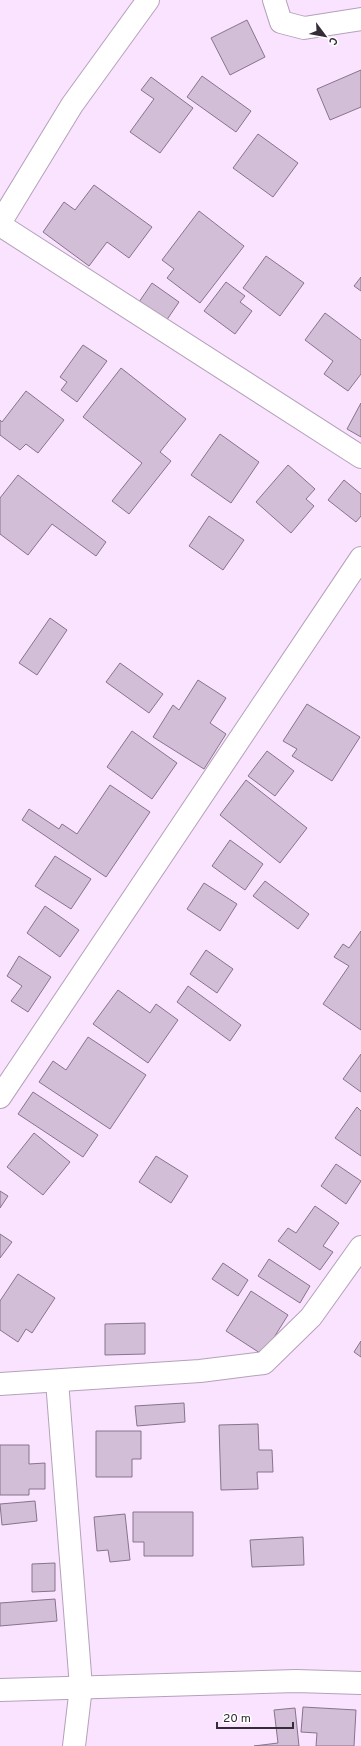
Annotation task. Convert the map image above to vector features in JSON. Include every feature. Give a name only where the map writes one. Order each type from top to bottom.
[{"type":"street","points":[[148,0],[72,105],[0,224],[361,457]]},
{"type":"street","points":[[274,0],[281,22],[304,28],[361,19]]},
{"type":"street","points":[[0,1097],[361,558]]},
{"type":"street","points":[[0,1384],[200,1372],[264,1363],[311,1316],[361,1247]]},
{"type":"street","points":[[57,1381],[80,1687],[74,1746]]},
{"type":"street","points":[[0,1690],[296,1681],[361,1683]]},
{"type":"building","points":[[247,20],[265,57],[230,75],[211,38]]},
{"type":"building","points":[[361,70],[361,107],[330,120],[317,89]]},
{"type":"building","points":[[202,76],[251,111],[236,132],[187,97]]},
{"type":"building","points":[[151,77],[193,108],[160,153],[130,132],[154,99],[141,90]]},
{"type":"building","points":[[258,134],[298,163],[273,197],[233,168]]},
{"type":"building","points":[[94,185],[152,227],[129,258],[107,242],[89,266],[43,232],[64,202],[75,210]]},
{"type":"building","points":[[199,211],[244,246],[200,303],[167,278],[174,269],[162,260]]},
{"type":"building","points":[[266,256],[304,283],[280,316],[243,288]]},
{"type":"building","points":[[361,277],[361,291],[354,286]]},
{"type":"building","points":[[226,282],[245,296],[240,302],[252,311],[235,334],[204,311]]},
{"type":"building","points":[[152,283],[179,302],[166,321],[139,302]]},
{"type":"building","points":[[325,313],[361,340],[361,374],[348,391],[324,374],[333,361],[305,340]]},
{"type":"building","points":[[83,345],[107,361],[77,402],[61,390],[67,382],[60,377]]},
{"type":"building","points":[[121,368],[186,419],[160,452],[171,461],[129,514],[112,501],[142,463],[83,417]]},
{"type":"building","points":[[26,391],[64,420],[38,453],[26,444],[20,450],[0,435],[0,420],[2,422]]},
{"type":"building","points":[[361,403],[361,437],[347,429]]},
{"type":"building","points":[[220,434],[259,462],[231,503],[191,475]]},
{"type":"building","points":[[288,465],[315,489],[306,499],[314,506],[291,533],[256,502]]},
{"type":"building","points":[[18,475],[106,542],[96,556],[52,524],[28,555],[0,534],[0,498]]},
{"type":"building","points":[[344,480],[361,494],[361,516],[356,522],[328,500]]},
{"type":"building","points":[[209,516],[244,540],[223,570],[189,546]]},
{"type":"building","points":[[50,618],[67,630],[37,675],[19,663]]},
{"type":"building","points":[[120,663],[163,694],[149,713],[106,682]]},
{"type":"building","points":[[198,680],[226,698],[210,723],[226,734],[204,769],[153,737],[173,705],[179,710]]},
{"type":"building","points":[[307,704],[360,737],[332,781],[292,756],[297,749],[283,741]]},
{"type":"building","points":[[132,731],[177,763],[152,799],[107,767]]},
{"type":"building","points":[[267,751],[294,771],[275,796],[248,776]]},
{"type":"building","points":[[246,780],[307,828],[280,863],[220,815]]},
{"type":"building","points":[[110,785],[150,812],[106,877],[22,820],[29,809],[59,829],[62,824],[77,834]]},
{"type":"building","points":[[230,840],[263,864],[245,890],[212,866]]},
{"type":"building","points":[[55,856],[91,879],[71,909],[35,886]]},
{"type":"building","points":[[265,881],[309,914],[298,929],[253,896]]},
{"type":"building","points":[[204,883],[237,904],[220,931],[187,909]]},
{"type":"building","points":[[45,906],[79,930],[60,957],[27,933]]},
{"type":"building","points":[[361,931],[361,1030],[323,1004],[349,966],[334,957],[343,944],[349,948]]},
{"type":"building","points":[[206,950],[233,969],[217,993],[190,974]]},
{"type":"building","points":[[19,956],[51,977],[28,1012],[11,1001],[22,986],[7,976]]},
{"type":"building","points":[[188,986],[241,1025],[230,1041],[177,1002]]},
{"type":"building","points":[[118,990],[150,1013],[156,1004],[178,1020],[148,1063],[93,1024]]},
{"type":"building","points":[[88,1037],[146,1075],[110,1129],[39,1082],[53,1061],[66,1070]]},
{"type":"building","points":[[361,1054],[361,1092],[343,1079]]},
{"type":"building","points":[[33,1092],[98,1135],[83,1157],[18,1114]]},
{"type":"building","points":[[357,1107],[361,1111],[361,1156],[335,1138]]},
{"type":"building","points":[[34,1133],[70,1162],[43,1195],[7,1167]]},
{"type":"building","points":[[156,1156],[188,1176],[171,1203],[139,1182]]},
{"type":"building","points":[[336,1164],[361,1181],[346,1204],[321,1186]]},
{"type":"building","points":[[0,1191],[8,1196],[0,1208]]},
{"type":"building","points":[[315,1206],[339,1223],[323,1246],[333,1252],[320,1270],[278,1241],[288,1228],[296,1233]]},
{"type":"building","points":[[0,1234],[12,1242],[0,1258]]},
{"type":"building","points":[[269,1259],[310,1286],[300,1303],[258,1276]]},
{"type":"building","points":[[223,1263],[248,1280],[238,1296],[212,1279]]},
{"type":"building","points":[[18,1274],[55,1298],[32,1333],[26,1329],[18,1342],[0,1330],[0,1301]]},
{"type":"building","points":[[251,1291],[288,1315],[263,1355],[226,1331]]},
{"type":"building","points":[[145,1323],[145,1354],[105,1355],[105,1324]]},
{"type":"building","points":[[361,1341],[361,1357],[354,1352]]},
{"type":"building","points":[[184,1403],[185,1422],[137,1426],[135,1406]]},
{"type":"building","points":[[258,1424],[259,1450],[272,1450],[273,1472],[257,1472],[258,1489],[221,1490],[219,1425]]},
{"type":"building","points":[[96,1431],[141,1431],[141,1459],[132,1459],[132,1477],[96,1477]]},
{"type":"building","points":[[0,1445],[29,1445],[29,1464],[45,1463],[45,1489],[29,1489],[29,1495],[0,1495]]},
{"type":"building","points":[[35,1501],[37,1521],[2,1525],[0,1504]]},
{"type":"building","points":[[133,1512],[193,1512],[193,1556],[144,1556],[144,1542],[133,1542]]},
{"type":"building","points":[[125,1514],[130,1560],[110,1562],[108,1550],[97,1551],[94,1517]]},
{"type":"building","points":[[303,1537],[304,1565],[252,1567],[250,1540]]},
{"type":"building","points":[[55,1563],[55,1591],[32,1592],[32,1564]]},
{"type":"building","points":[[55,1599],[57,1621],[0,1626],[0,1603]]},
{"type":"building","points":[[303,1707],[356,1710],[354,1746],[316,1746],[317,1733],[301,1732]]},
{"type":"building","points":[[295,1708],[299,1746],[254,1746],[278,1743],[274,1710]]}]
